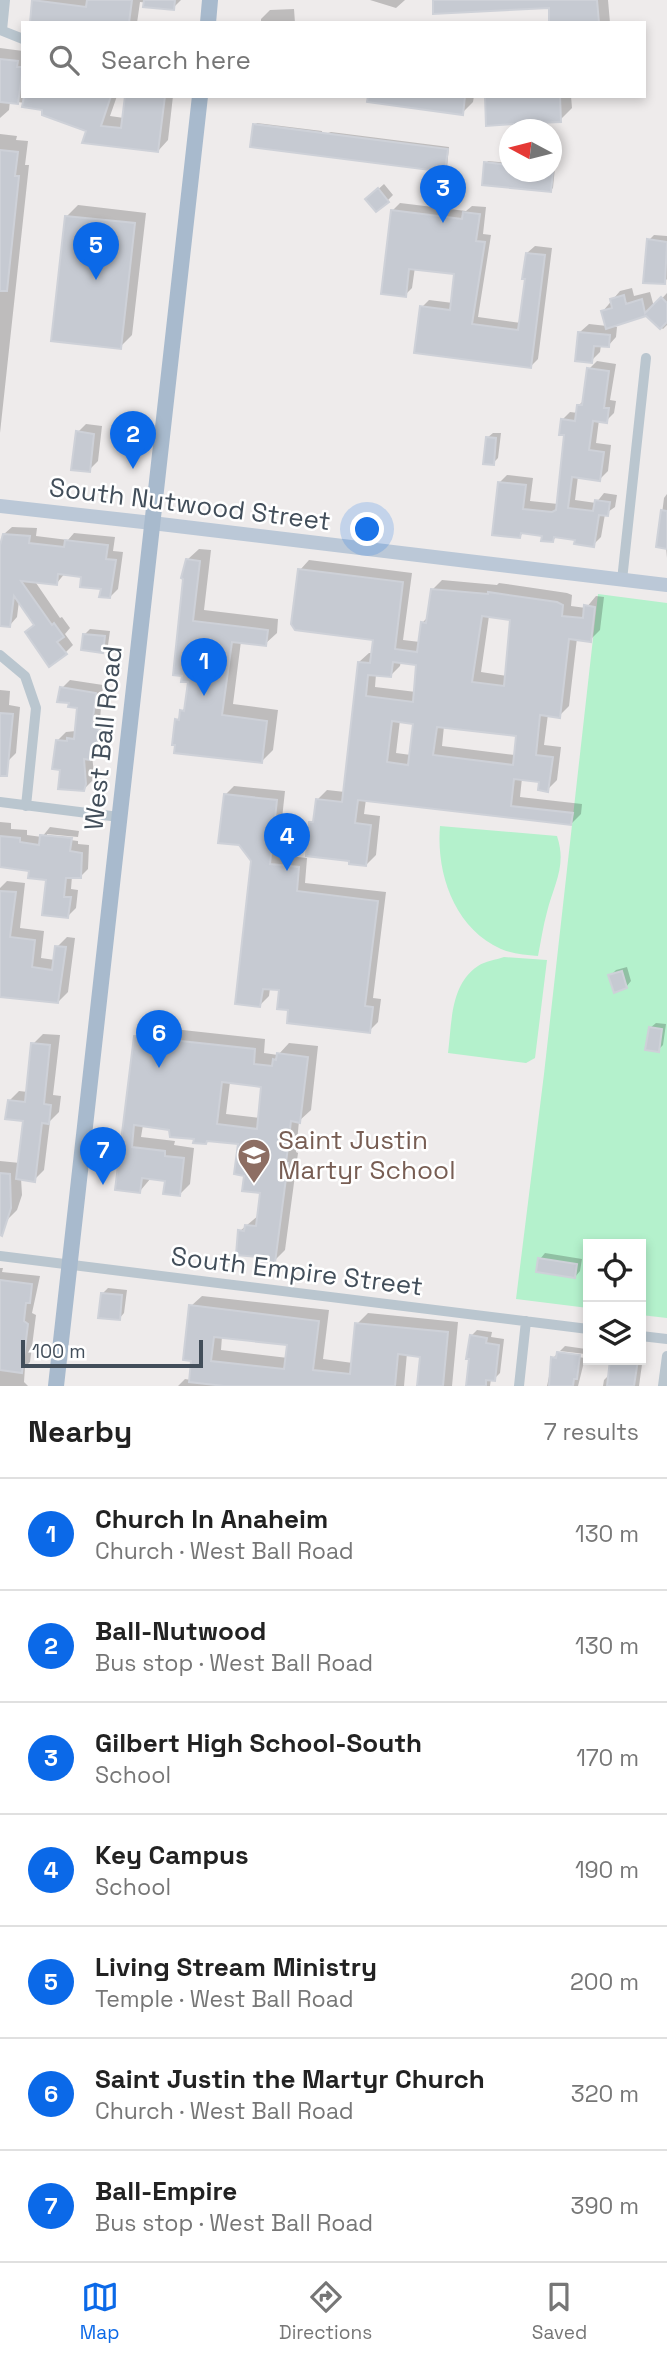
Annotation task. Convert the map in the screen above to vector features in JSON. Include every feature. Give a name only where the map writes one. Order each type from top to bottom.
[{"type":"main road","points":[[208,21],[211,0]]},
{"type":"main road","name":"West Ball Road","points":[[56,1386],[200,98]]},
{"type":"street","points":[[5,0],[1,30],[21,38]]},
{"type":"street","points":[[622,580],[646,358]]},
{"type":"street","name":"South Nutwood Street","points":[[0,506],[667,585]]},
{"type":"street","points":[[0,655],[25,676],[36,708],[26,806]]},
{"type":"street","points":[[0,802],[119,817]]},
{"type":"street","name":"South Empire Street","points":[[0,1256],[583,1328]]},
{"type":"street","points":[[519,1386],[526,1321]]},
{"type":"street","points":[[646,1337],[667,1339]]},
{"type":"street","points":[[663,1386],[667,1356]]},
{"type":"green space","points":[[598,594],[667,603],[667,1318],[646,1316],[646,1239],[583,1239],[583,1307],[516,1299]]},
{"type":"green space","points":[[440,826],[557,836],[560,866],[538,956],[501,949],[471,928],[451,897],[445,880],[441,862]]},
{"type":"green space","points":[[504,957],[547,960],[535,1058],[526,1063],[448,1053],[454,1005],[462,983],[478,966]]},
{"type":"building","points":[[32,0],[86,7],[87,0],[132,0],[129,21],[30,21]]},
{"type":"building","points":[[144,0],[175,0],[174,10],[143,7]]},
{"type":"building","points":[[433,0],[597,0],[599,21],[549,21],[549,8],[433,14]]},
{"type":"building","points":[[0,59],[18,61],[17,67],[21,67],[21,82],[18,104],[0,102]]},
{"type":"building","points":[[24,98],[110,98],[101,126],[121,128],[125,98],[165,98],[158,152],[82,143],[86,131],[42,115],[42,110],[22,107]]},
{"type":"building","points":[[368,98],[465,98],[463,115],[367,102]]},
{"type":"building","points":[[485,98],[560,98],[561,119],[499,119],[499,125],[486,126]]},
{"type":"building","points":[[253,124],[448,149],[445,172],[250,147]]},
{"type":"building","points":[[0,150],[18,152],[15,176],[19,176],[7,291],[0,291]]},
{"type":"building","points":[[484,162],[499,164],[499,182],[552,182],[551,192],[482,185]]},
{"type":"building","points":[[378,188],[389,202],[376,212],[365,199]]},
{"type":"building","points":[[391,210],[462,219],[463,212],[480,214],[476,241],[485,242],[472,324],[518,330],[526,253],[545,255],[531,368],[414,353],[420,306],[450,310],[454,274],[409,269],[406,297],[381,294]]},
{"type":"building","points":[[65,216],[135,223],[121,349],[51,341]]},
{"type":"building","points":[[647,239],[667,242],[665,284],[643,283]]},
{"type":"building","points":[[624,295],[626,304],[642,299],[645,313],[661,297],[667,303],[667,322],[660,329],[646,316],[606,329],[601,311],[612,308],[610,299]]},
{"type":"building","points":[[578,332],[610,335],[609,347],[594,346],[592,363],[575,361]]},
{"type":"building","points":[[587,368],[609,371],[604,408],[609,408],[607,423],[593,421],[589,450],[604,452],[600,481],[572,477],[568,508],[593,511],[595,500],[610,502],[608,516],[599,515],[594,547],[574,544],[575,540],[554,537],[553,542],[541,541],[542,536],[521,533],[520,538],[492,535],[498,482],[526,485],[523,509],[552,512],[556,510],[564,435],[559,435],[561,419],[575,421],[577,405],[582,405]]},
{"type":"building","points":[[76,431],[94,434],[90,472],[71,470]]},
{"type":"building","points":[[486,437],[496,438],[494,465],[483,464]]},
{"type":"building","points":[[661,510],[667,511],[667,549],[656,547]]},
{"type":"building","points":[[3,534],[30,536],[29,543],[64,547],[65,540],[108,545],[106,559],[116,560],[110,598],[99,597],[101,589],[80,587],[81,577],[58,574],[57,585],[21,581],[52,625],[54,623],[64,637],[57,642],[67,654],[49,667],[25,632],[34,625],[14,596],[10,627],[0,626],[0,545]]},
{"type":"building","points":[[186,559],[200,561],[193,621],[268,630],[266,646],[232,642],[222,715],[267,721],[262,763],[174,753],[175,745],[172,745],[175,719],[179,720],[180,710],[184,711],[188,682],[181,682],[182,676],[173,675],[181,578]]},
{"type":"building","points":[[298,569],[403,582],[395,649],[417,652],[421,622],[426,623],[431,589],[488,592],[557,602],[563,605],[562,616],[583,618],[584,605],[595,607],[591,642],[569,639],[560,718],[540,715],[536,755],[553,757],[548,792],[538,790],[539,782],[514,779],[511,806],[573,813],[571,825],[358,800],[355,823],[371,825],[366,866],[349,864],[349,861],[306,856],[309,822],[313,822],[316,799],[342,802],[358,662],[370,663],[373,640],[295,630],[291,624]],"holes":[[[482,616],[510,620],[504,686],[472,682]],[[393,662],[416,665],[413,702],[366,696],[368,675],[391,677]],[[392,721],[413,724],[408,765],[387,762]],[[437,727],[516,736],[513,765],[433,755]]]},
{"type":"building","points":[[83,634],[105,636],[103,653],[81,650]]},
{"type":"building","points":[[60,687],[96,693],[92,727],[99,728],[97,748],[91,748],[90,760],[84,759],[84,791],[58,789],[60,770],[52,769],[56,740],[74,739],[77,708],[68,707],[69,703],[57,702]]},
{"type":"building","points":[[0,713],[13,714],[7,776],[0,776]]},
{"type":"building","points":[[224,794],[277,800],[270,864],[299,867],[297,891],[378,901],[365,1006],[373,1007],[370,1033],[287,1023],[288,1010],[277,1009],[279,990],[263,989],[260,1007],[235,1004],[251,861],[239,845],[218,843]]},
{"type":"building","points":[[40,835],[72,838],[70,851],[82,853],[81,878],[66,878],[64,897],[71,897],[68,918],[42,915],[46,880],[28,878],[29,871],[0,867],[0,836],[20,838],[20,842],[39,845]]},
{"type":"building","points":[[0,891],[16,892],[10,937],[35,940],[32,967],[52,970],[55,946],[66,947],[58,1003],[0,997]]},
{"type":"building","points":[[622,971],[627,988],[614,993],[608,975]]},
{"type":"building","points":[[649,1027],[662,1029],[659,1052],[645,1050]]},
{"type":"building","points":[[134,1036],[255,1049],[254,1064],[272,1066],[277,1053],[308,1057],[300,1123],[291,1121],[275,1263],[259,1261],[259,1257],[236,1255],[238,1230],[244,1231],[245,1225],[256,1226],[260,1193],[242,1191],[244,1176],[234,1174],[238,1144],[207,1141],[206,1144],[193,1143],[194,1139],[170,1137],[169,1130],[134,1125],[132,1147],[165,1151],[165,1156],[184,1158],[180,1196],[163,1194],[165,1181],[142,1178],[140,1193],[115,1190]],"holes":[[[222,1082],[261,1087],[257,1129],[217,1124]]]},
{"type":"building","points":[[31,1043],[50,1045],[44,1104],[51,1105],[49,1124],[42,1123],[35,1182],[16,1179],[23,1121],[5,1119],[8,1100],[25,1102]]},
{"type":"building","points":[[0,1173],[10,1174],[11,1208],[2,1236],[0,1235]]},
{"type":"building","points":[[538,1258],[577,1264],[575,1278],[536,1272]]},
{"type":"building","points":[[0,1280],[32,1284],[30,1303],[26,1303],[24,1321],[28,1324],[22,1373],[0,1370]]},
{"type":"building","points":[[101,1293],[122,1295],[120,1320],[98,1318]]},
{"type":"building","points":[[189,1305],[319,1321],[313,1370],[350,1374],[355,1323],[448,1332],[443,1386],[417,1386],[420,1357],[398,1354],[395,1386],[224,1386],[189,1382],[191,1361],[183,1360]],"holes":[[[214,1337],[287,1345],[284,1369],[211,1361]]]},
{"type":"building","points":[[470,1335],[487,1338],[486,1343],[499,1345],[495,1381],[486,1380],[486,1386],[466,1386],[469,1359],[466,1359]]},
{"type":"building","points":[[557,1352],[580,1355],[577,1379],[574,1379],[573,1386],[549,1386],[551,1357],[556,1358]]},
{"type":"building","points":[[609,1365],[637,1365],[634,1386],[607,1386]]},
{"type":"place","name":"Gilbert High School-South","points":[[443,223]]},
{"type":"place","name":"Living Stream Ministry","points":[[96,280]]},
{"type":"place","name":"Ball-Nutwood","points":[[133,469]]},
{"type":"place","name":"Church In Anaheim","points":[[204,696]]},
{"type":"place","name":"Key Campus","points":[[287,871]]},
{"type":"place","name":"Saint Justin the Martyr Church","points":[[159,1068]]},
{"type":"place","name":"Ball-Empire","points":[[103,1185]]},
{"type":"place","name":"Saint Justin Martyr School","points":[[254,1185]]}]
